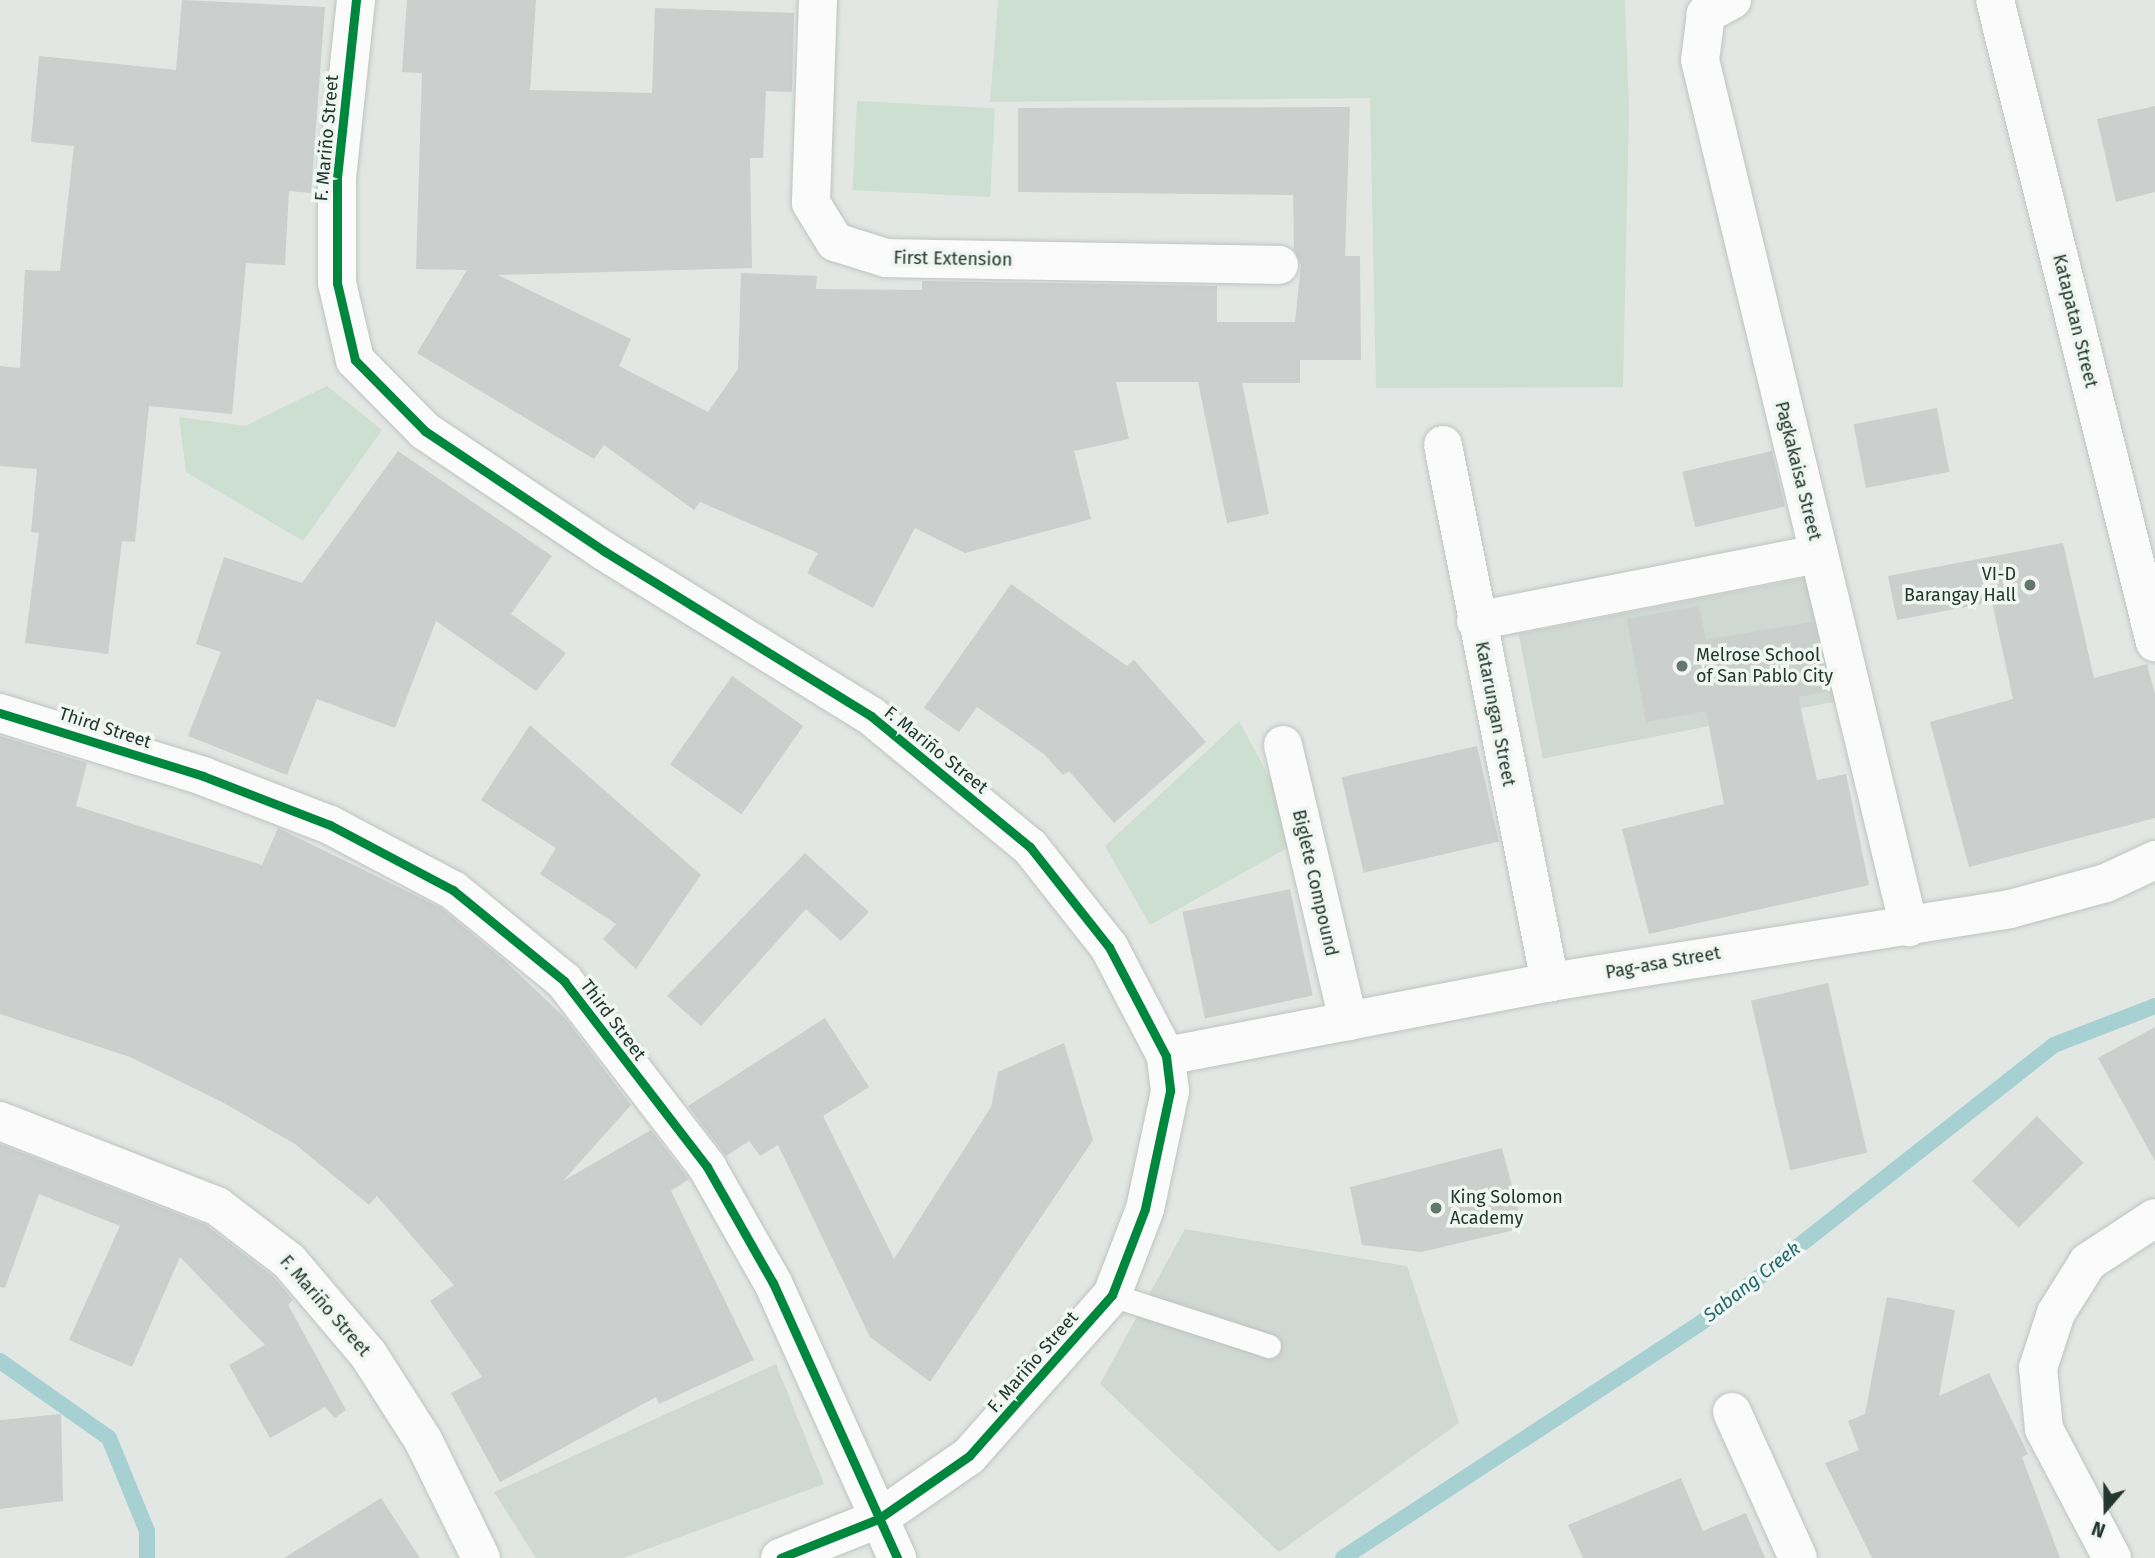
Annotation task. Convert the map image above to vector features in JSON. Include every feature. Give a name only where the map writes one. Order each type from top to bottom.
[{"type":"street","name":"F. Mariño Street","points":[[356,0],[337,178],[337,270],[355,360],[425,431],[604,551],[871,716],[1030,847],[1109,947],[1166,1056],[1170,1091],[1145,1209],[1112,1295],[969,1456],[878,1519],[780,1558]]},
{"type":"street","name":"First Extension","points":[[818,0],[811,203],[835,242],[886,258],[1279,265]]},
{"type":"street","name":"Katapatan Street","points":[[1995,0],[2155,642]]},
{"type":"street","name":"Pagkakaisa Street","points":[[1719,7],[1700,60],[1909,927]]},
{"type":"street","name":"Katarungan Street","points":[[1443,445],[1550,982]]},
{"type":"street","points":[[1476,621],[1818,554]]},
{"type":"street","name":"Third Street","points":[[0,713],[203,776],[330,825],[453,890],[564,981],[707,1167],[773,1283],[897,1558]]},
{"type":"street","name":"Biglete Compound","points":[[1283,744],[1348,1021]]},
{"type":"street","name":"Pag-asa Street","points":[[1166,1056],[1550,982],[1826,934],[1909,927],[2010,909],[2106,883],[2155,860]]},
{"type":"street","name":"F. Mariño Street","points":[[0,1121],[218,1206],[289,1261],[368,1354],[423,1440],[481,1558]]},
{"type":"street","points":[[2112,1558],[2044,1429],[2038,1368],[2056,1313],[2088,1262],[2155,1219]]},
{"type":"street","points":[[1732,1412],[1798,1558]]},
{"type":"lane","points":[[1112,1295],[1269,1346]]},
{"type":"shaded area","name":"Melrose School of San Pablo City","points":[[1821,575],[1845,700],[1543,758],[1519,634]]},
{"type":"shaded area","points":[[1185,1229],[1407,1266],[1459,1423],[1279,1552],[1100,1384]]},
{"type":"shaded area","points":[[776,1364],[824,1484],[623,1558],[536,1558],[494,1492]]},
{"type":"green space","points":[[998,0],[1625,0],[1629,110],[1623,387],[1376,388],[1370,98],[990,102]]},
{"type":"green space","points":[[857,101],[995,108],[990,197],[852,190]]},
{"type":"green space","points":[[327,386],[382,430],[303,541],[186,472],[179,417],[245,426]]},
{"type":"green space","points":[[1239,721],[1303,839],[1150,925],[1105,846]]},
{"type":"building","points":[[182,0],[325,7],[311,193],[289,191],[285,265],[246,263],[232,414],[149,406],[135,542],[122,541],[108,654],[25,643],[39,533],[31,532],[37,469],[0,466],[0,366],[20,368],[25,270],[60,271],[74,146],[31,142],[39,56],[176,70]]},
{"type":"building","points":[[407,0],[536,0],[530,90],[652,93],[655,8],[794,13],[792,92],[766,91],[763,158],[750,158],[752,268],[498,275],[631,339],[619,366],[708,412],[738,369],[741,273],[817,276],[816,289],[922,290],[922,281],[1217,286],[1217,322],[1295,322],[1301,265],[1294,250],[1293,195],[1018,192],[1018,108],[1350,107],[1345,256],[1360,256],[1361,360],[1300,360],[1300,383],[1242,383],[1269,514],[1227,523],[1198,382],[1116,382],[1129,439],[1074,451],[1091,519],[965,553],[915,528],[873,608],[807,573],[818,553],[700,502],[694,510],[604,445],[594,459],[417,353],[467,270],[416,269],[422,73],[402,72]]},
{"type":"building","points":[[2155,106],[2155,192],[2116,202],[2097,119]]},
{"type":"building","points":[[1937,408],[1949,472],[1866,488],[1854,424]]},
{"type":"building","points":[[398,451],[552,556],[511,614],[566,653],[536,691],[436,621],[395,728],[317,699],[287,775],[188,736],[221,652],[196,644],[224,557],[302,583]]},
{"type":"building","points":[[1772,451],[1785,507],[1695,527],[1682,472]]},
{"type":"building","points":[[2063,543],[2094,678],[2147,664],[2155,694],[2155,818],[1969,867],[1930,722],[2013,699],[1992,602],[1897,620],[1888,576]]},
{"type":"building","points":[[1011,584],[1127,666],[1134,660],[1206,742],[1114,823],[1069,771],[1063,775],[1044,754],[977,707],[959,732],[924,708]]},
{"type":"building","points":[[1699,606],[1706,640],[1813,622],[1830,691],[1798,697],[1817,780],[1846,774],[1869,885],[1649,934],[1622,829],[1724,804],[1706,711],[1646,722],[1627,619]]},
{"type":"building","points":[[732,676],[803,726],[741,814],[670,764]]},
{"type":"building","points":[[530,725],[701,875],[636,969],[603,939],[616,924],[540,874],[556,848],[481,800]]},
{"type":"building","points":[[0,736],[87,763],[76,806],[262,865],[278,828],[441,908],[505,961],[565,1018],[631,1105],[563,1181],[651,1130],[689,1179],[671,1191],[754,1360],[659,1404],[656,1397],[500,1482],[451,1393],[482,1377],[430,1301],[454,1285],[377,1196],[369,1205],[295,1144],[222,1102],[130,1057],[0,1014]]},
{"type":"building","points":[[1477,746],[1499,841],[1364,873],[1342,777]]},
{"type":"building","points":[[805,853],[869,912],[841,941],[806,909],[701,1026],[667,996]]},
{"type":"building","points":[[1290,889],[1313,996],[1205,1018],[1182,912]]},
{"type":"building","points":[[1828,983],[1867,1153],[1790,1170],[1751,1001]]},
{"type":"building","points":[[825,1018],[869,1087],[823,1116],[894,1259],[991,1107],[998,1072],[1064,1043],[1093,1140],[930,1382],[870,1337],[778,1145],[760,1156],[749,1141],[726,1156],[688,1106]]},
{"type":"building","points":[[2155,1027],[2155,1161],[2098,1058]]},
{"type":"building","points":[[2037,1116],[2084,1163],[2019,1228],[1972,1181]]},
{"type":"building","points":[[0,1144],[206,1225],[274,1277],[293,1300],[288,1305],[346,1410],[335,1418],[325,1407],[270,1438],[229,1365],[265,1345],[180,1257],[132,1367],[69,1340],[120,1226],[39,1194],[5,1288],[0,1287]]},
{"type":"building","name":"King Solomon Academy","points":[[1502,1148],[1523,1228],[1421,1252],[1362,1245],[1350,1187]]},
{"type":"building","points":[[1887,1297],[1955,1310],[1939,1396],[1989,1373],[2028,1454],[2022,1457],[2060,1558],[1872,1558],[1825,1463],[1859,1450],[1848,1421],[1865,1414]]},
{"type":"building","points":[[61,1414],[63,1501],[0,1509],[0,1420]]},
{"type":"building","points":[[1681,1478],[1703,1531],[1746,1513],[1765,1558],[1583,1558],[1568,1525]]},
{"type":"building","points":[[381,1498],[420,1558],[284,1558]]},
{"type":"waterway","name":"Sabang Creek","points":[[1343,1558],[1702,1322],[2054,1045],[2155,1006]]},
{"type":"waterway","name":"Sabang Creek","points":[[0,1361],[109,1438],[147,1531],[147,1558]]},
{"type":"cycle path","points":[[356,0],[337,178],[337,283],[355,360],[425,431],[604,551],[871,716],[1030,847],[1109,947],[1166,1056],[1170,1091],[1145,1209],[1112,1295],[969,1456],[878,1519],[780,1558]]},
{"type":"cycle path","points":[[0,713],[203,776],[330,825],[453,890],[564,981],[707,1167],[773,1283],[897,1558]]},
{"type":"place","name":"VI-D Barangay Hall","points":[[2030,585]]},
{"type":"place","name":"Melrose School of San Pablo City","points":[[1682,666]]},
{"type":"place","name":"King Solomon Academy","points":[[1436,1208]]}]
